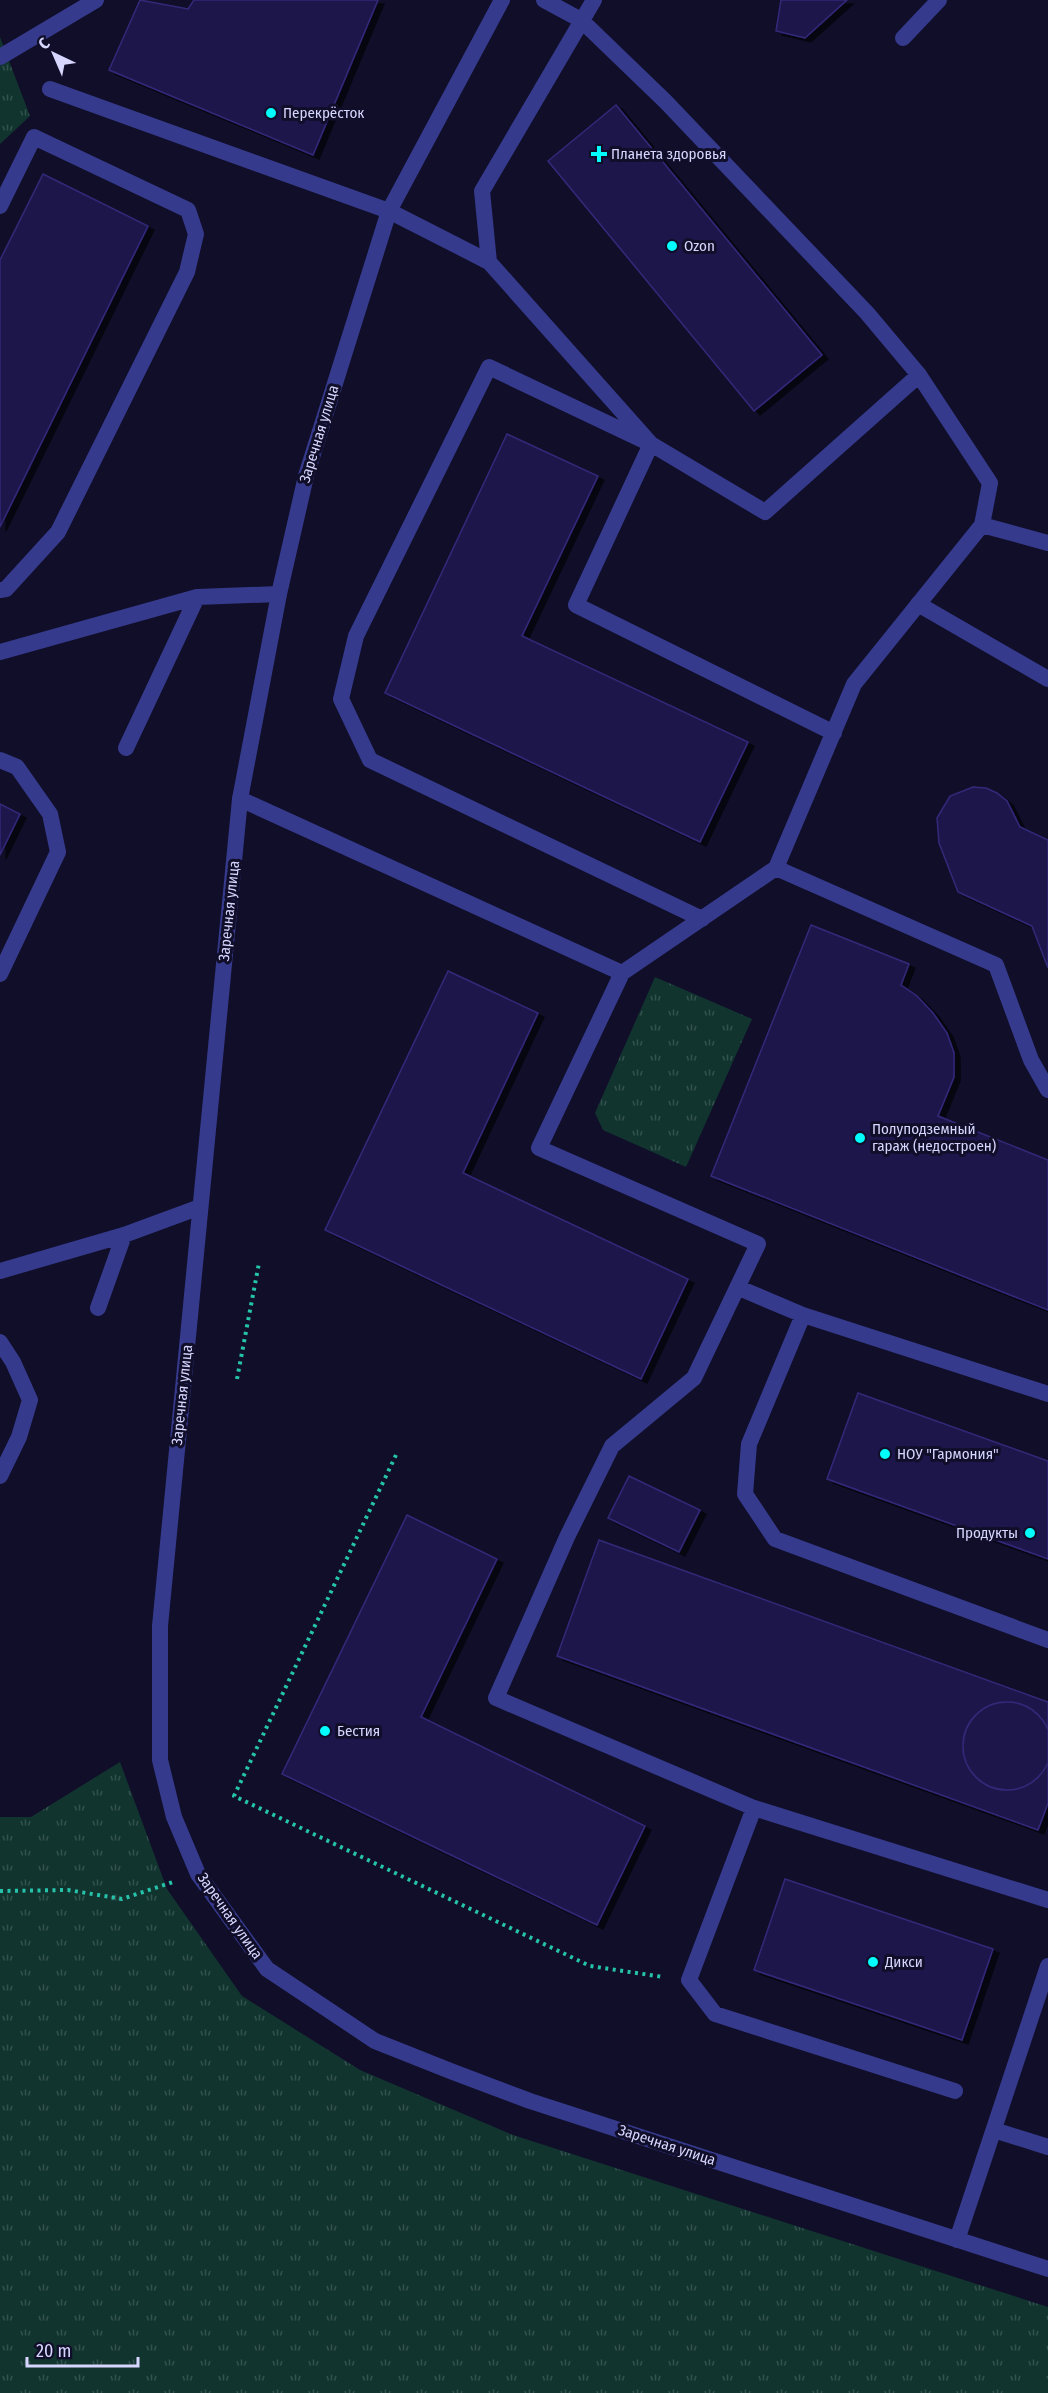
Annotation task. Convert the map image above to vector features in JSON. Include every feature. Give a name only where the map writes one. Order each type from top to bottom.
[{"type":"street","points":[[0,57],[96,0]]},
{"type":"street","name":"Заречная улица","points":[[502,0],[388,211],[306,476],[279,594],[240,799],[160,1626],[160,1760],[174,1817],[198,1874],[267,1969],[375,2041],[530,2101],[1048,2270]]},
{"type":"street","points":[[544,0],[581,20],[698,136],[867,313],[919,375],[990,483],[981,525],[854,684],[776,868],[622,973],[539,1148],[758,1244],[739,1288],[694,1378],[612,1446],[567,1537],[496,1698],[754,1808],[1048,1900]]},
{"type":"street","points":[[489,262],[482,191],[594,0]]},
{"type":"street","points":[[903,38],[939,0]]},
{"type":"street","points":[[50,90],[388,211],[489,262],[651,444]]},
{"type":"street","points":[[0,206],[34,137],[188,210],[196,234],[187,272],[58,532],[13,582],[6,589],[0,590]]},
{"type":"street","points":[[702,919],[370,760],[341,699],[356,636],[489,367],[651,444],[765,512],[919,375]]},
{"type":"street","points":[[651,444],[576,605],[834,733]]},
{"type":"street","points":[[981,525],[1048,543]]},
{"type":"street","points":[[0,652],[197,597],[279,594]]},
{"type":"street","points":[[126,748],[197,597]]},
{"type":"street","points":[[918,604],[1048,679]]},
{"type":"street","points":[[0,760],[17,767],[50,814],[58,852],[0,974]]},
{"type":"street","points":[[240,799],[622,973]]},
{"type":"street","points":[[776,868],[996,965],[1031,1060],[1048,1090]]},
{"type":"street","points":[[0,1271],[124,1235],[200,1207]]},
{"type":"street","points":[[98,1308],[124,1235]]},
{"type":"street","points":[[739,1288],[803,1315],[1048,1394]]},
{"type":"street","points":[[803,1315],[749,1444],[745,1494],[775,1539],[1048,1640]]},
{"type":"street","points":[[0,1342],[13,1362],[30,1400],[19,1437],[0,1476]]},
{"type":"street","points":[[754,1808],[689,1980],[716,2014],[955,2091]]},
{"type":"street","points":[[957,2240],[1048,1966]]},
{"type":"street","points":[[994,2130],[1048,2147]]},
{"type":"path","points":[[237,1379],[260,1263]]},
{"type":"path","points":[[396,1455],[234,1796],[590,1966],[689,1980]]},
{"type":"path","points":[[0,1891],[68,1890],[122,1899],[198,1874]]},
{"type":"green space","points":[[0,37],[30,116],[0,144]]},
{"type":"green space","points":[[655,977],[752,1019],[686,1167],[603,1130],[595,1113]]},
{"type":"green space","points":[[120,1762],[167,1889],[242,1996],[360,2070],[513,2135],[1048,2307],[1048,2393],[0,2393],[0,1817],[31,1817]]},
{"type":"green space","points":[[1024,2370],[1048,2379],[1048,2393],[1016,2393]]},
{"type":"building","name":"Перекрёсток","points":[[140,0],[188,9],[194,0],[378,0],[313,155],[109,70]]},
{"type":"building","points":[[781,0],[847,0],[805,38],[776,31]]},
{"type":"building","points":[[616,105],[822,355],[754,411],[548,161]]},
{"type":"building","points":[[43,174],[148,226],[0,527],[0,260]]},
{"type":"building","points":[[507,434],[598,476],[522,636],[748,742],[700,842],[385,693]]},
{"type":"building","points":[[973,787],[986,788],[997,793],[1007,801],[1020,827],[1048,840],[1048,968],[1032,926],[958,892],[939,843],[937,818],[950,796]]},
{"type":"building","points":[[0,804],[20,814],[0,855]]},
{"type":"building","name":"Полуподземный гараж (недостроен)","points":[[811,925],[909,964],[901,985],[917,996],[933,1013],[947,1033],[954,1053],[954,1077],[938,1116],[1048,1160],[1048,1310],[711,1176]]},
{"type":"building","points":[[448,971],[538,1013],[463,1173],[688,1279],[641,1379],[325,1230]]},
{"type":"building","points":[[858,1393],[1048,1461],[1048,1559],[827,1479]]},
{"type":"building","points":[[629,1476],[700,1510],[679,1552],[608,1518]]},
{"type":"building","points":[[407,1515],[497,1559],[421,1717],[645,1826],[597,1925],[282,1774]]},
{"type":"building","points":[[599,1540],[1048,1702],[1048,1803],[1038,1830],[557,1656]]},
{"type":"building","points":[[1007,1702],[1032,1709],[1044,1721],[1051,1746],[1044,1771],[1032,1783],[1007,1790],[982,1783],[970,1771],[963,1746],[970,1721],[982,1709]]},
{"type":"building","points":[[785,1879],[993,1949],[962,2040],[754,1970]]},
{"type":"place","name":"Перекрёсток","points":[[271,113]]},
{"type":"place","name":"Планета здоровья","points":[[599,154]]},
{"type":"place","name":"Ozon","points":[[672,246]]},
{"type":"place","name":"Полуподземный гараж (недостроен)","points":[[860,1138]]},
{"type":"place","name":"НОУ \"Гармония\"","points":[[885,1454]]},
{"type":"place","name":"Продукты","points":[[1030,1533]]},
{"type":"place","name":"Бестия","points":[[325,1731]]},
{"type":"place","name":"Дикси","points":[[873,1962]]}]
